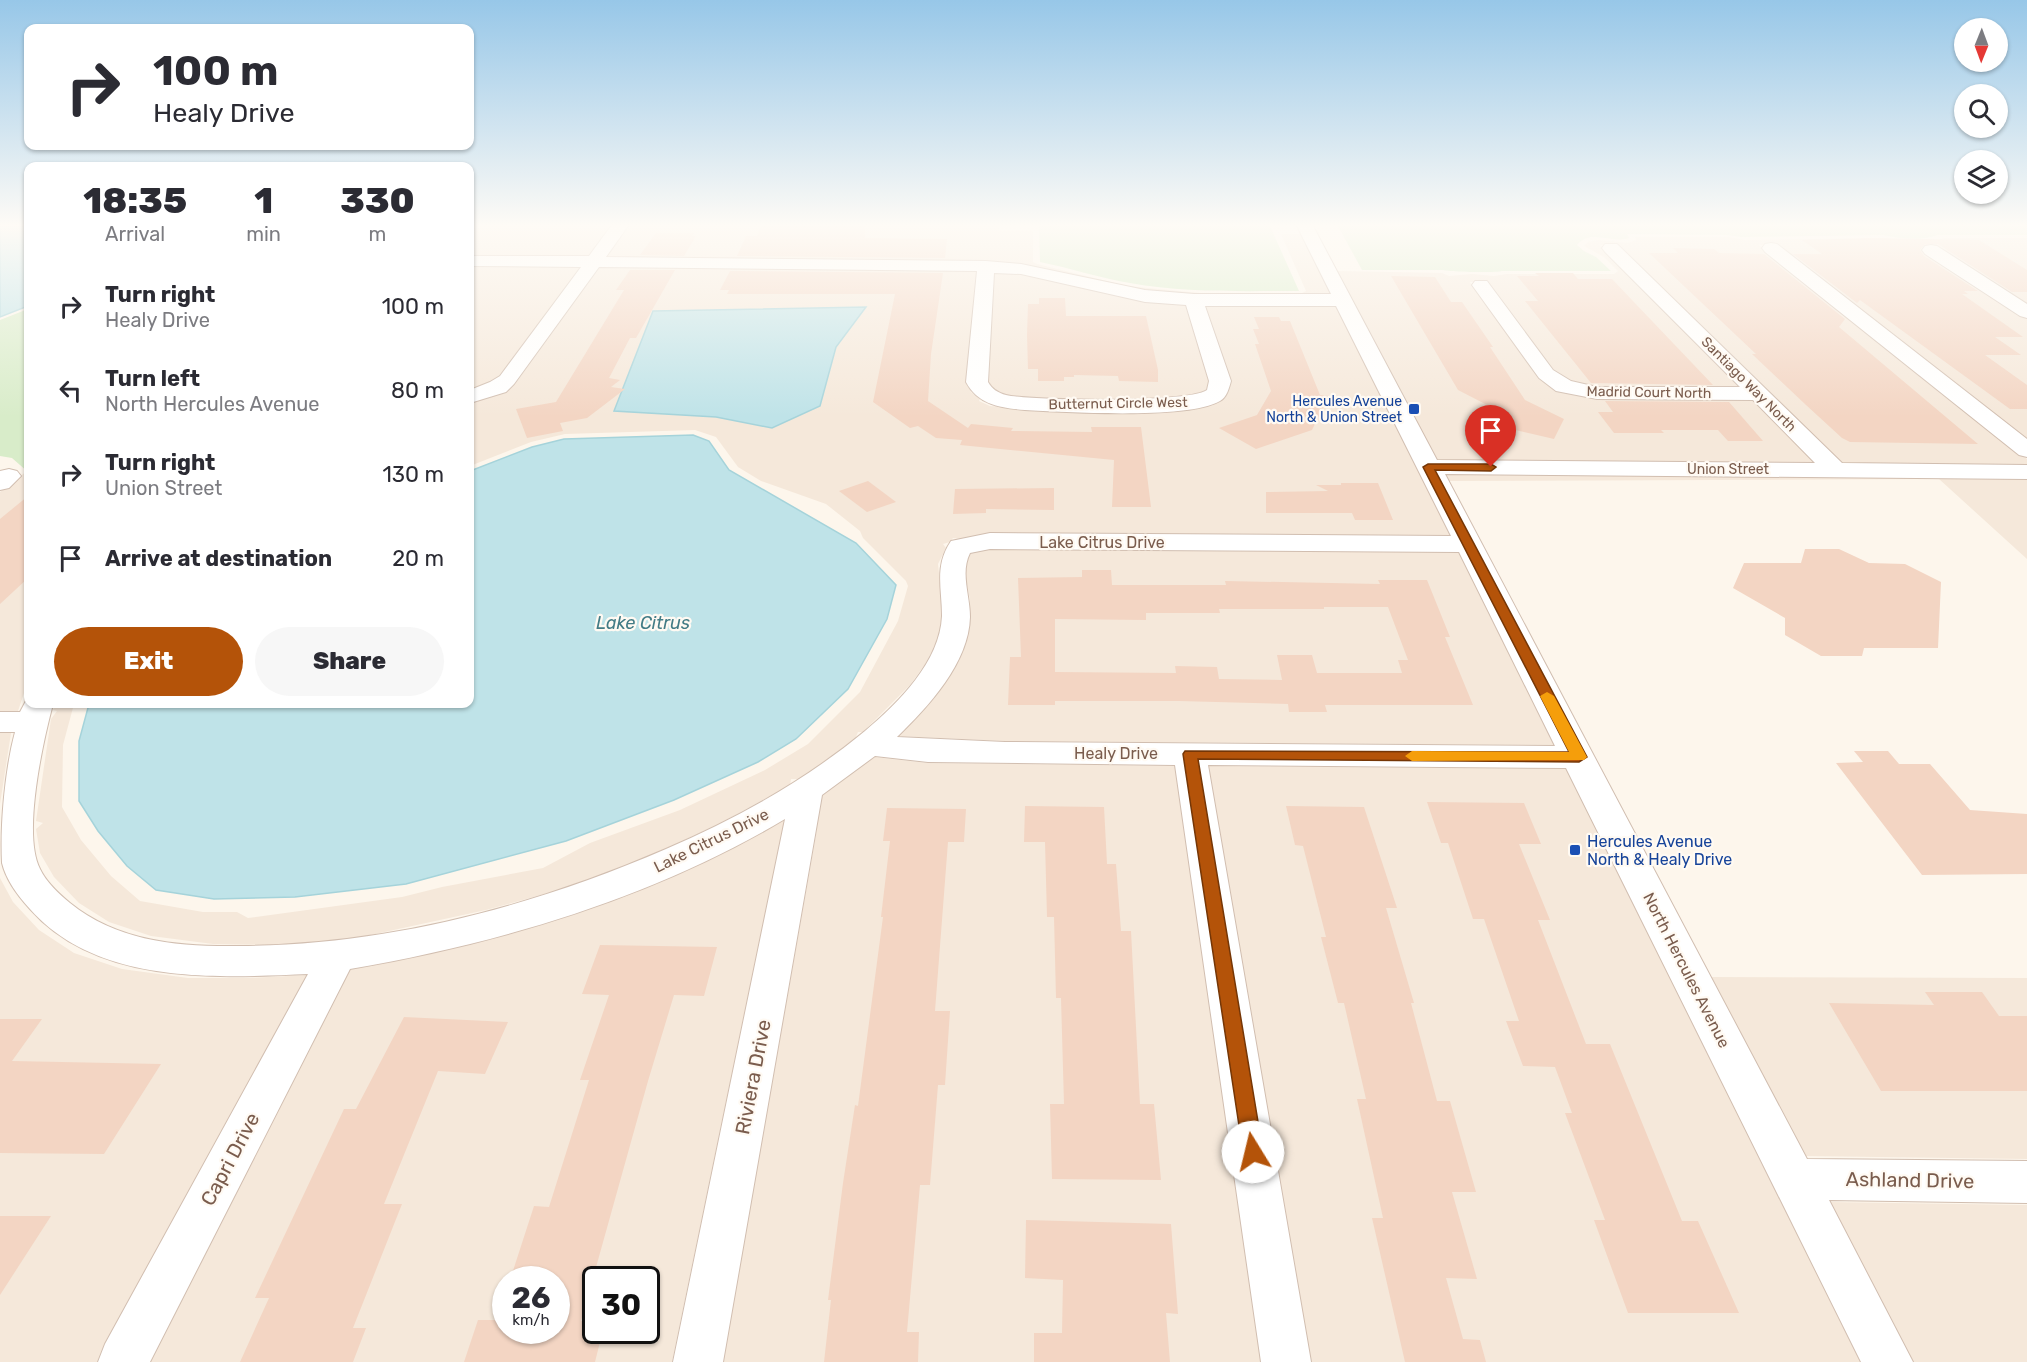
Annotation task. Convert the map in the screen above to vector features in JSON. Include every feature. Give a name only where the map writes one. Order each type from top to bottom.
[{"type":"street","points":[[474,396],[484,394],[507,380],[574,290]]},
{"type":"street","name":"Butternut Circle West","points":[[984,290],[977,382],[981,391],[992,398],[1025,404],[1174,405],[1211,397],[1218,390],[1220,381],[1194,300]]},
{"type":"street","points":[[1117,290],[1145,296],[1194,300],[1343,300]]},
{"type":"street","name":"North Hercules Avenue","points":[[1338,290],[1888,1362]]},
{"type":"street","name":"Madrid Court North","points":[[1484,290],[1546,374],[1564,386],[1597,393],[1758,393]]},
{"type":"street","name":"Santiago Way North","points":[[1653,290],[1835,470]]},
{"type":"street","points":[[1824,290],[2027,450]]},
{"type":"street","points":[[1993,290],[2027,312]]},
{"type":"street","name":"Union Street","points":[[1428,467],[2027,472]]},
{"type":"street","name":"Lake Citrus Drive","points":[[23,716],[8,839],[33,889],[59,917],[91,937],[136,952],[201,961],[338,957],[486,924],[572,900],[655,869],[726,835],[806,791],[869,745],[924,690],[940,666],[950,645],[956,624],[956,601],[951,566],[960,548],[990,541],[1468,544]]},
{"type":"street","name":"Healy Drive","points":[[869,745],[928,751],[1579,757]]},
{"type":"street","points":[[1190,754],[1286,1362]]},
{"type":"street","name":"Riviera Drive","points":[[698,1362],[806,791]]},
{"type":"street","name":"Capri Drive","points":[[123,1362],[338,957]]},
{"type":"street","name":"Ashland Drive","points":[[1793,1179],[2027,1182]]},
{"type":"shaded area","points":[[474,290],[565,290],[498,380],[474,391]]},
{"type":"shaded area","points":[[583,290],[975,290],[967,384],[971,392],[980,399],[979,401],[990,406],[1005,407],[1221,400],[1228,393],[1231,381],[1205,304],[1335,304],[1451,537],[990,533],[960,539],[953,538],[950,542],[943,544],[946,548],[938,564],[942,623],[936,643],[926,663],[910,685],[863,732],[858,732],[855,739],[800,779],[791,779],[790,785],[719,824],[650,856],[570,887],[486,910],[343,941],[267,945],[213,944],[151,936],[109,922],[79,903],[54,877],[40,853],[36,829],[43,823],[36,821],[51,719],[57,711],[53,710],[54,708],[73,708],[63,745],[62,807],[81,840],[111,876],[140,901],[203,912],[237,912],[248,918],[402,897],[543,868],[590,843],[680,810],[765,770],[808,744],[860,692],[898,621],[908,586],[906,581],[863,538],[860,531],[826,504],[761,481],[738,467],[716,437],[695,430],[565,434],[531,442],[474,464],[474,401],[508,389],[518,380]],"holes":[[[866,308],[772,428],[716,417]]]},
{"type":"shaded area","points":[[993,290],[1092,290],[1142,300],[1186,303],[1210,381],[1203,393],[1172,399],[1026,398],[999,394],[991,389],[988,382]]},
{"type":"shaded area","points":[[1132,290],[1210,294],[1300,294],[1305,290],[1328,290],[1331,296],[1194,296],[1147,293]]},
{"type":"shaded area","points":[[1347,290],[1475,290],[1536,374],[1560,390],[1753,399],[1817,464],[1436,461]]},
{"type":"shaded area","points":[[1493,290],[1644,290],[1742,388],[1594,388],[1570,383],[1556,373]]},
{"type":"shaded area","points":[[1662,290],[1815,290],[2027,459],[2027,466],[1840,464]]},
{"type":"shaded area","points":[[1832,290],[1983,290],[2027,318],[2027,441]]},
{"type":"shaded area","points":[[2002,290],[2027,290],[2027,306]]},
{"type":"shaded area","points":[[24,473],[24,693],[18,711],[0,711],[0,492]]},
{"type":"shaded area","points":[[1443,474],[2027,479],[2027,559],[1939,479],[1448,481]]},
{"type":"shaded area","points":[[991,549],[1459,552],[1557,745],[1005,741],[897,736],[937,694],[953,670],[964,647],[970,623],[970,600],[964,566],[970,553]]},
{"type":"shaded area","points":[[0,733],[11,733],[0,804]]},
{"type":"shaded area","points":[[874,757],[927,763],[1176,766],[1261,1362],[723,1362],[821,796]]},
{"type":"shaded area","points":[[1208,766],[1569,769],[1863,1362],[1311,1362]]},
{"type":"shaded area","points":[[785,817],[672,1362],[148,1362],[349,970],[485,940],[576,914],[661,881]]},
{"type":"shaded area","points":[[0,878],[13,902],[39,930],[74,953],[122,969],[188,978],[308,975],[98,1362],[0,1362]]},
{"type":"shaded area","points":[[1710,977],[2027,978],[2027,1159],[1804,1156]]},
{"type":"shaded area","points":[[1828,1202],[2027,1205],[2027,1362],[1913,1362]]},
{"type":"green space","points":[[1194,290],[1299,291],[1214,291]]},
{"type":"green space","points":[[24,311],[24,468],[12,458],[0,456],[0,320]]},
{"type":"water","points":[[0,290],[24,290],[24,308],[0,317]]},
{"type":"water","points":[[866,307],[836,347],[820,406],[772,428],[716,417],[614,411],[653,311]]},
{"type":"water","name":"Lake Citrus","points":[[693,435],[709,441],[729,470],[856,543],[896,585],[887,619],[848,689],[796,739],[758,762],[674,800],[566,841],[406,884],[295,897],[214,899],[156,890],[127,866],[98,831],[79,801],[79,741],[88,708],[474,708],[474,469],[532,447],[564,439]]},
{"type":"building","points":[[616,290],[664,290],[636,338],[630,338],[609,378],[620,380],[611,387],[625,389],[587,418],[560,423],[563,431],[527,438],[516,409],[556,402],[624,290]]},
{"type":"building","points":[[720,290],[941,290],[931,354],[928,401],[968,428],[971,424],[1013,428],[1011,431],[1092,432],[1091,427],[1141,427],[1151,507],[1112,507],[1114,460],[960,445],[962,440],[936,438],[918,426],[910,428],[873,402],[895,294],[727,294],[729,290]]},
{"type":"building","points":[[1399,290],[1443,290],[1451,302],[1462,302],[1525,400],[1564,419],[1554,439],[1507,428],[1510,424],[1484,410],[1493,408],[1458,390]]},
{"type":"building","points":[[1528,290],[1622,290],[1713,385],[1591,383],[1525,301],[1538,301]]},
{"type":"building","points":[[1688,290],[1808,290],[1845,319],[1839,327],[1978,444],[1850,442],[1842,438],[1752,354],[1756,354]]},
{"type":"building","points":[[1839,290],[1976,290],[1978,291],[1964,291],[1968,294],[1962,294],[2023,337],[1995,337],[2021,355],[1985,355],[2027,385],[2027,409],[2010,409],[1860,300],[1857,303]]},
{"type":"building","points":[[2008,290],[2027,290],[2027,292],[2012,292]]},
{"type":"building","points":[[1039,298],[1065,298],[1066,316],[1146,316],[1158,370],[1158,382],[1119,381],[1118,376],[1074,375],[1074,377],[1064,377],[1064,381],[1038,381],[1038,369],[1028,369],[1027,335],[1028,304],[1039,304]]},
{"type":"building","points":[[1254,317],[1279,317],[1281,321],[1290,321],[1320,395],[1329,396],[1312,430],[1256,449],[1219,428],[1257,415],[1271,391],[1255,344],[1259,344],[1253,329],[1259,329]]},
{"type":"building","points":[[1605,401],[1729,402],[1763,441],[1728,441],[1718,430],[1614,433],[1598,412],[1613,412]]},
{"type":"building","points":[[868,481],[896,502],[867,512],[839,491]]},
{"type":"building","points":[[1341,483],[1378,483],[1393,520],[1355,520],[1352,513],[1266,513],[1266,492],[1328,491],[1316,485],[1341,485]]},
{"type":"building","points":[[1054,488],[1054,510],[986,509],[986,513],[953,514],[955,489]]},
{"type":"building","points":[[24,499],[24,582],[0,604],[0,519]]},
{"type":"building","points":[[1805,549],[1839,549],[1869,563],[1905,564],[1941,582],[1938,648],[1864,648],[1862,656],[1821,656],[1785,635],[1785,618],[1733,588],[1744,563],[1801,563]]},
{"type":"building","points":[[1082,570],[1111,570],[1112,585],[1226,585],[1225,581],[1380,584],[1378,580],[1427,580],[1450,637],[1445,637],[1473,705],[1325,705],[1327,712],[1289,712],[1288,704],[1179,701],[1055,701],[1055,705],[1008,705],[1010,657],[1021,657],[1018,578],[1082,577]],"holes":[[[1388,607],[1408,660],[1398,660],[1402,673],[1317,673],[1312,655],[1277,655],[1282,680],[1219,679],[1217,667],[1175,666],[1176,673],[1055,672],[1055,619],[1146,620],[1146,613],[1220,613],[1219,609]]]},
{"type":"building","points":[[1854,751],[1888,751],[1899,764],[1930,764],[1970,810],[2027,814],[2027,874],[1922,875],[1836,763],[1863,762]]},
{"type":"building","points":[[1427,802],[1524,803],[1541,844],[1519,844],[1550,920],[1538,920],[1586,1044],[1610,1044],[1682,1221],[1698,1221],[1739,1313],[1628,1313],[1594,1220],[1605,1220],[1565,1113],[1572,1113],[1555,1067],[1523,1066],[1506,1021],[1519,1021],[1484,919],[1473,919],[1448,843],[1441,843]]},
{"type":"building","points":[[1025,806],[1104,807],[1107,864],[1116,864],[1121,931],[1131,931],[1140,1104],[1154,1104],[1161,1180],[1052,1179],[1050,1104],[1064,1104],[1061,998],[1056,998],[1054,917],[1047,917],[1045,842],[1024,842]]},
{"type":"building","points":[[1286,806],[1364,807],[1397,908],[1386,908],[1414,1003],[1411,1003],[1437,1101],[1450,1101],[1476,1192],[1452,1192],[1477,1279],[1446,1278],[1463,1339],[1480,1340],[1486,1362],[1405,1362],[1372,1218],[1383,1218],[1357,1099],[1366,1099],[1344,1003],[1338,1003],[1321,937],[1326,937],[1303,846],[1295,845]]},
{"type":"building","points":[[887,808],[966,809],[964,842],[948,842],[935,1011],[950,1011],[945,1085],[938,1085],[930,1185],[920,1185],[907,1332],[919,1332],[918,1362],[824,1362],[831,1300],[828,1300],[843,1183],[855,1105],[858,1106],[883,917],[881,917],[890,841],[883,841]]},
{"type":"building","points":[[600,945],[717,947],[704,996],[674,995],[596,1266],[582,1266],[582,1344],[600,1344],[595,1362],[464,1362],[478,1320],[492,1320],[492,1344],[570,1344],[570,1266],[515,1266],[534,1206],[549,1207],[589,1080],[580,1080],[609,995],[582,994]]},
{"type":"building","points":[[1925,992],[1982,992],[1999,1016],[2027,1016],[2027,1091],[1881,1091],[1829,1003],[1934,1005]]},
{"type":"building","points":[[404,1017],[508,1022],[485,1074],[438,1071],[384,1204],[402,1204],[353,1328],[366,1328],[353,1362],[240,1362],[269,1298],[255,1298],[344,1109],[356,1109]]},
{"type":"building","points":[[0,1019],[42,1019],[12,1061],[161,1064],[104,1154],[0,1153]]},
{"type":"building","points":[[0,1216],[51,1216],[0,1295]]},
{"type":"building","points":[[1026,1220],[1171,1224],[1178,1314],[1166,1313],[1170,1362],[1034,1362],[1034,1333],[1062,1333],[1063,1280],[1025,1278]]},
{"type":"slow traffic","points":[[1412,756],[1579,757],[1547,696]]},
{"type":"place","name":"Hercules Avenue North & Union Street","points":[[1414,409]]},
{"type":"place","name":"Hercules Avenue North & Healy Drive","points":[[1575,850]]},
{"type":"route","points":[[1253,1152],[1190,754],[1579,757],[1428,467],[1491,467]]}]
